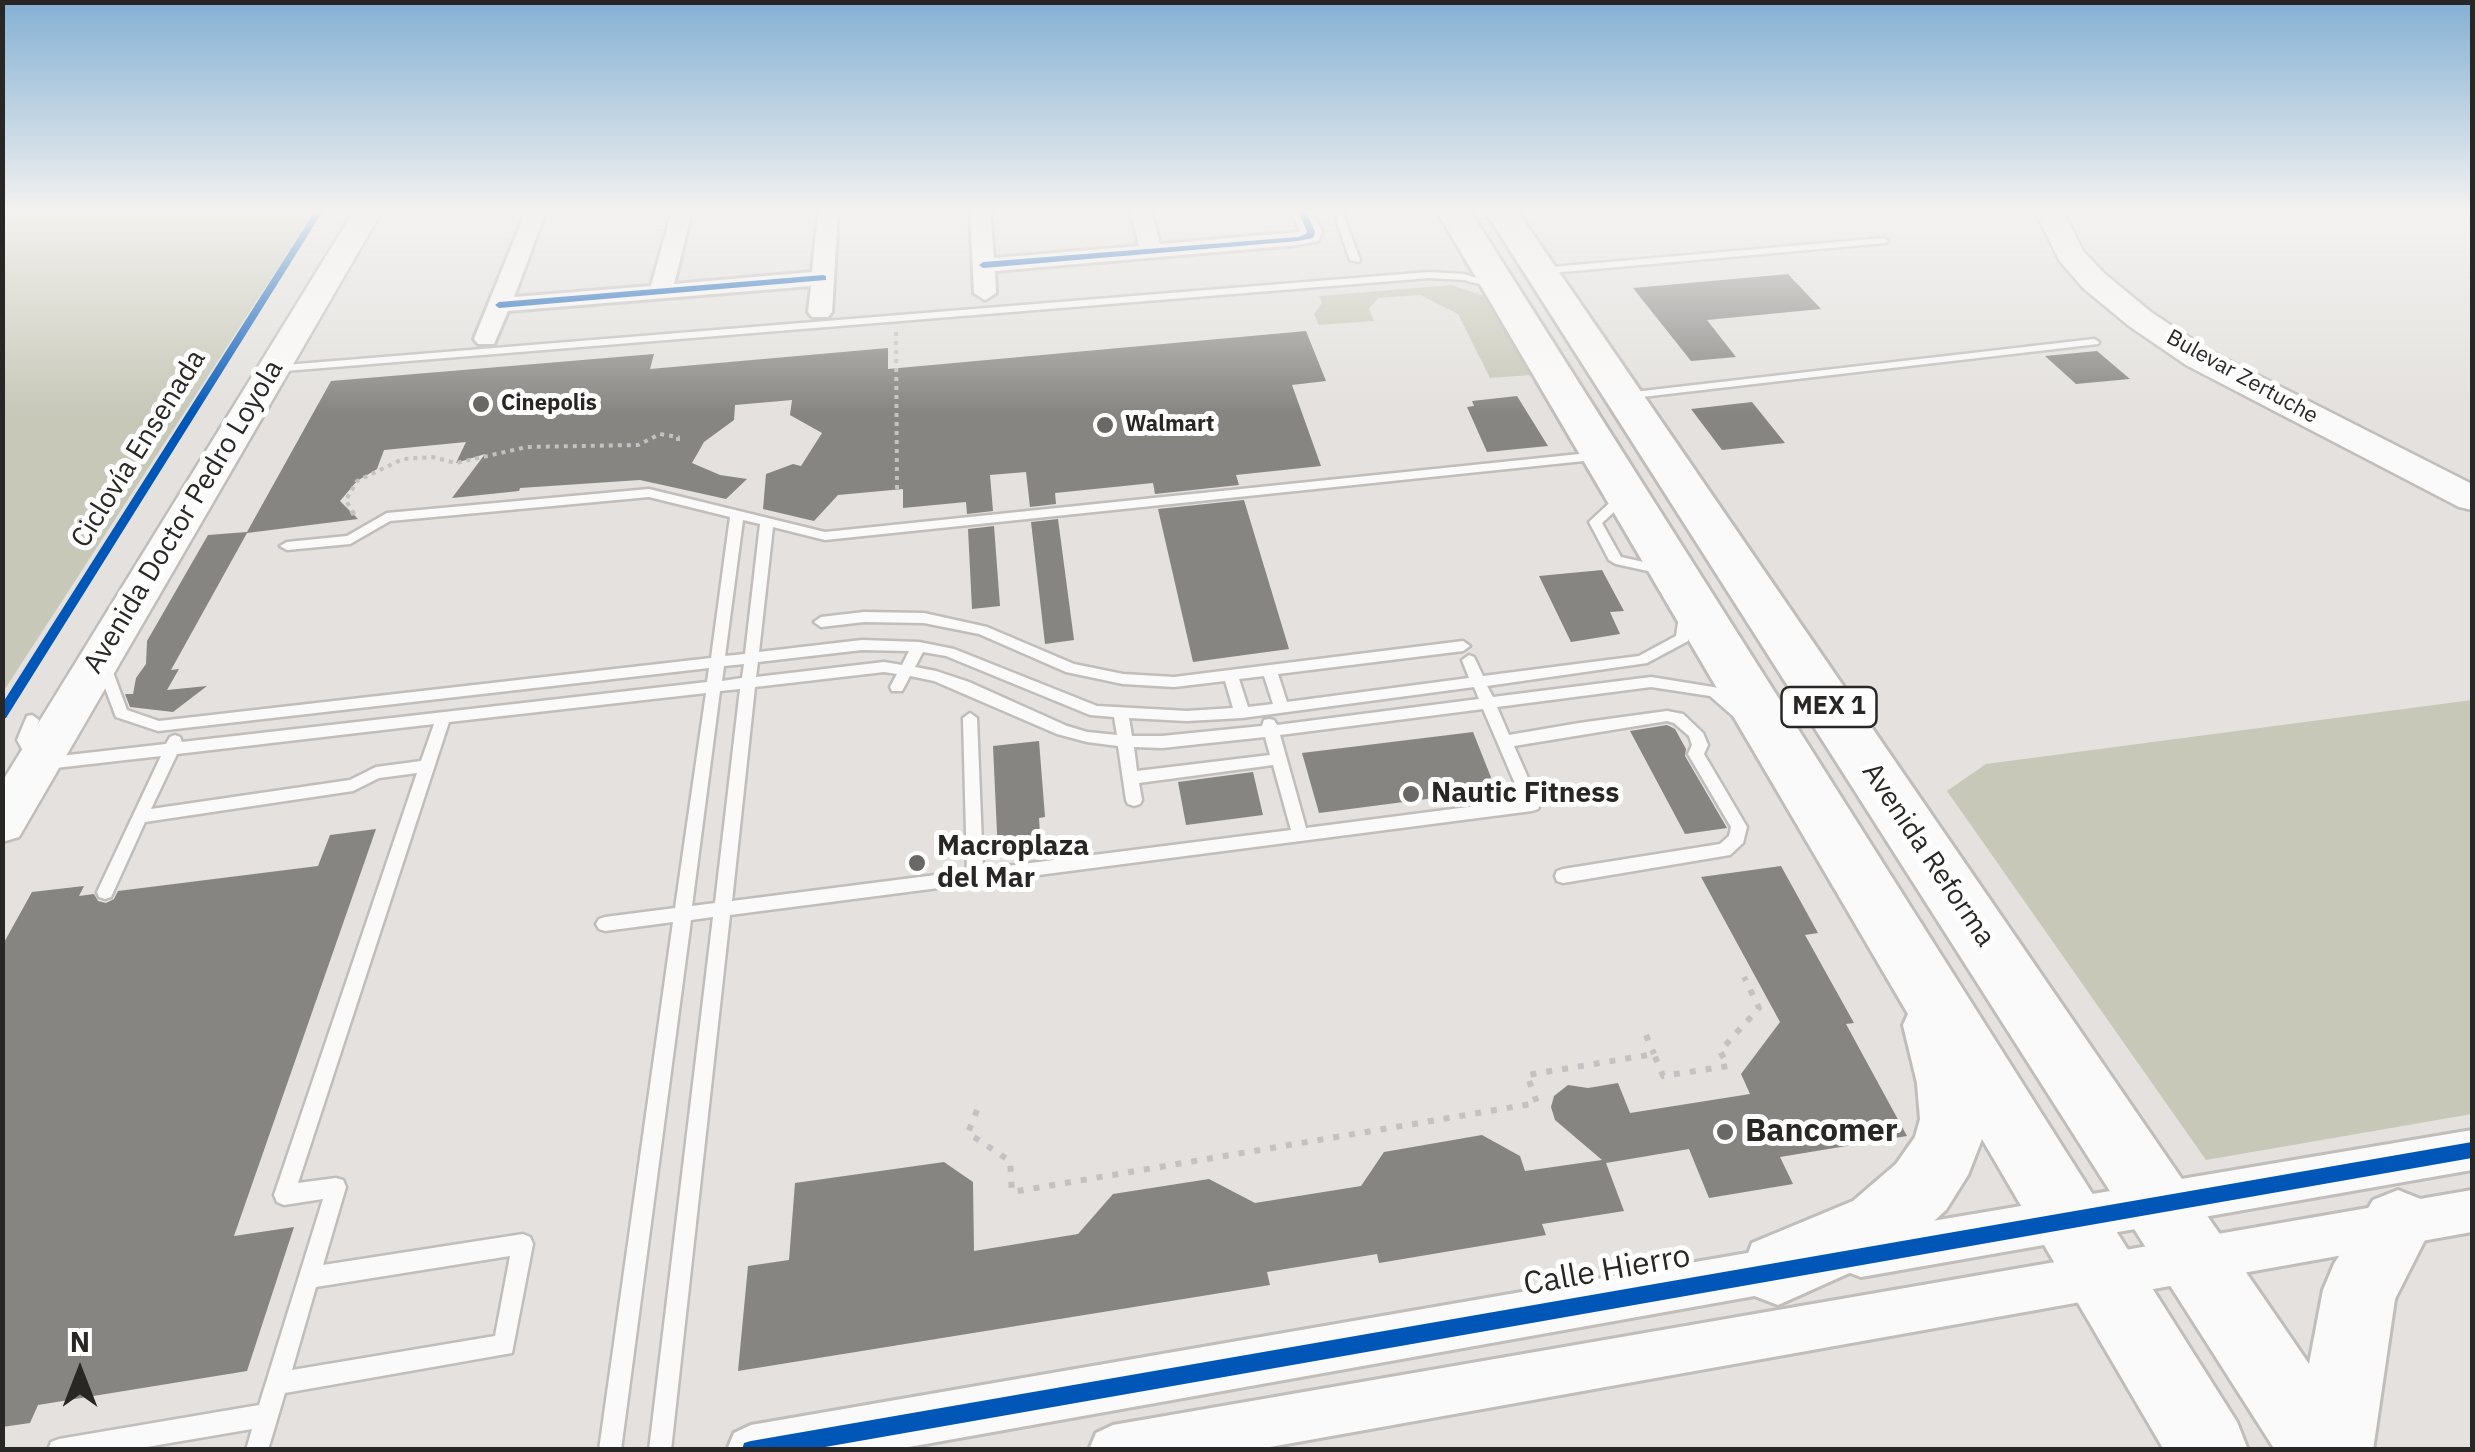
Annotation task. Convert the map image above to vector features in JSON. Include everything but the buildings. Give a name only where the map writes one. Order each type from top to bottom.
[{"type":"highway","name":"Avenida Reforma","points":[[1518,279],[1621,396],[2320,1450]]},
{"type":"highway","name":"Avenida Reforma","points":[[1525,287],[1615,475],[2209,1450]]},
{"type":"highway","points":[[1778,1270],[1878,1224],[1921,1187],[1944,1152],[1954,1119],[1950,1083],[1922,975]]},
{"type":"highway","points":[[2333,1450],[2360,1290],[2398,1224]]},
{"type":"main road","name":"Avenida Doctor Pedro Loyola","points":[[2,824],[32,720],[293,279]]},
{"type":"main road","name":"Avenida Doctor Pedro Loyola","points":[[20,765],[100,655],[327,279]]},
{"type":"main road","name":"Bulevar Zertuche","points":[[2092,279],[2140,319],[2198,358],[2472,499]]},
{"type":"main road","name":"Bulevar Zertuche","points":[[2130,279],[2183,324],[2256,366],[2472,475]]},
{"type":"street","points":[[486,339],[509,279]]},
{"type":"street","points":[[661,292],[664,279]]},
{"type":"street","points":[[499,305],[813,279]]},
{"type":"street","points":[[820,312],[822,279]]},
{"type":"street","points":[[984,279],[985,294]]},
{"type":"street","name":"Calle Hierro","points":[[1114,1450],[2177,1230],[2472,1150]]},
{"type":"street","name":"Calle Hierro","points":[[751,1450],[1778,1270],[2085,1246],[2177,1230],[2398,1224],[2472,1212]]},
{"type":"lane","points":[[273,369],[1381,279]]},
{"type":"lane","points":[[1462,279],[1525,287],[1589,279]]},
{"type":"lane","points":[[1621,396],[2094,342]]},
{"type":"lane","points":[[286,546],[350,540],[387,517],[648,493],[825,536],[1615,475]]},
{"type":"lane","points":[[610,1450],[737,514]]},
{"type":"lane","points":[[660,1450],[767,522]]},
{"type":"lane","points":[[100,655],[121,714],[158,726],[862,645],[919,647],[977,662],[1073,705],[1121,714],[1242,714],[1642,660],[1683,638],[1687,607],[1674,572]]},
{"type":"lane","points":[[605,924],[1532,805],[1466,653],[1174,682],[1123,679],[1071,668],[982,630],[924,618],[864,617],[821,622]]},
{"type":"lane","points":[[897,687],[919,647]]},
{"type":"lane","points":[[20,765],[860,668],[906,670],[964,686],[1087,738],[1162,742],[1271,732],[1651,682],[1686,685],[1714,692],[1781,748]]},
{"type":"lane","points":[[1269,670],[1274,709],[1271,732],[1300,834]]},
{"type":"lane","points":[[1232,675],[1242,714]]},
{"type":"lane","points":[[570,702],[575,680]]},
{"type":"lane","points":[[338,728],[346,706]]},
{"type":"lane","points":[[1121,714],[1134,800]]},
{"type":"lane","points":[[256,1450],[336,1188],[284,1195],[444,716]]},
{"type":"lane","points":[[1504,742],[1579,728],[1667,716],[1678,718],[1688,722],[1696,734],[1700,746],[1696,754],[1739,827],[1737,839],[1724,850],[1563,876]]},
{"type":"lane","points":[[970,718],[975,876]]},
{"type":"lane","points":[[105,892],[184,724]]},
{"type":"lane","points":[[1130,778],[1279,760]]},
{"type":"lane","points":[[140,817],[353,785],[376,774],[428,766]]},
{"type":"lane","points":[[276,1384],[504,1344],[523,1244],[308,1278]]},
{"type":"lane","points":[[59,1450],[267,1416]]},
{"type":"path","points":[[896,318],[896,489]]},
{"type":"path","points":[[345,520],[354,515],[346,500],[357,482],[377,469],[403,460],[432,457],[456,463],[503,451],[551,445],[638,445],[660,434],[678,437],[678,446]]},
{"type":"path","points":[[1646,1035],[1663,1076],[1728,1066],[1720,1051],[1758,1008],[1744,977]]},
{"type":"path","points":[[978,1110],[968,1132],[1010,1161],[1012,1192],[1538,1102],[1528,1074],[1654,1054]]},
{"type":"green space","points":[[2,279],[271,279],[3,692]]},
{"type":"green space","points":[[1452,285],[1487,297],[1530,375],[1490,378],[1458,314],[1420,295],[1378,298],[1369,309],[1374,321],[1319,325],[1314,314],[1322,303],[1319,296]]},
{"type":"green space","points":[[2472,700],[2472,1114],[2206,1160],[1947,791],[1986,764]]},
{"type":"cycle path","name":"Ciclovía Ensenada","points":[[2,715],[276,279]]},
{"type":"cycle path","points":[[499,305],[814,279]]},
{"type":"cycle path","points":[[751,1450],[2472,1150]]},
{"type":"place","name":"Cinepolis","points":[[481,404]]},
{"type":"place","name":"Walmart","points":[[1105,425]]},
{"type":"place","name":"Nautic Fitness","points":[[1411,794]]},
{"type":"place","name":"Macroplaza del Mar","points":[[917,863]]},
{"type":"place","name":"Bancomer","points":[[1725,1132]]}]
